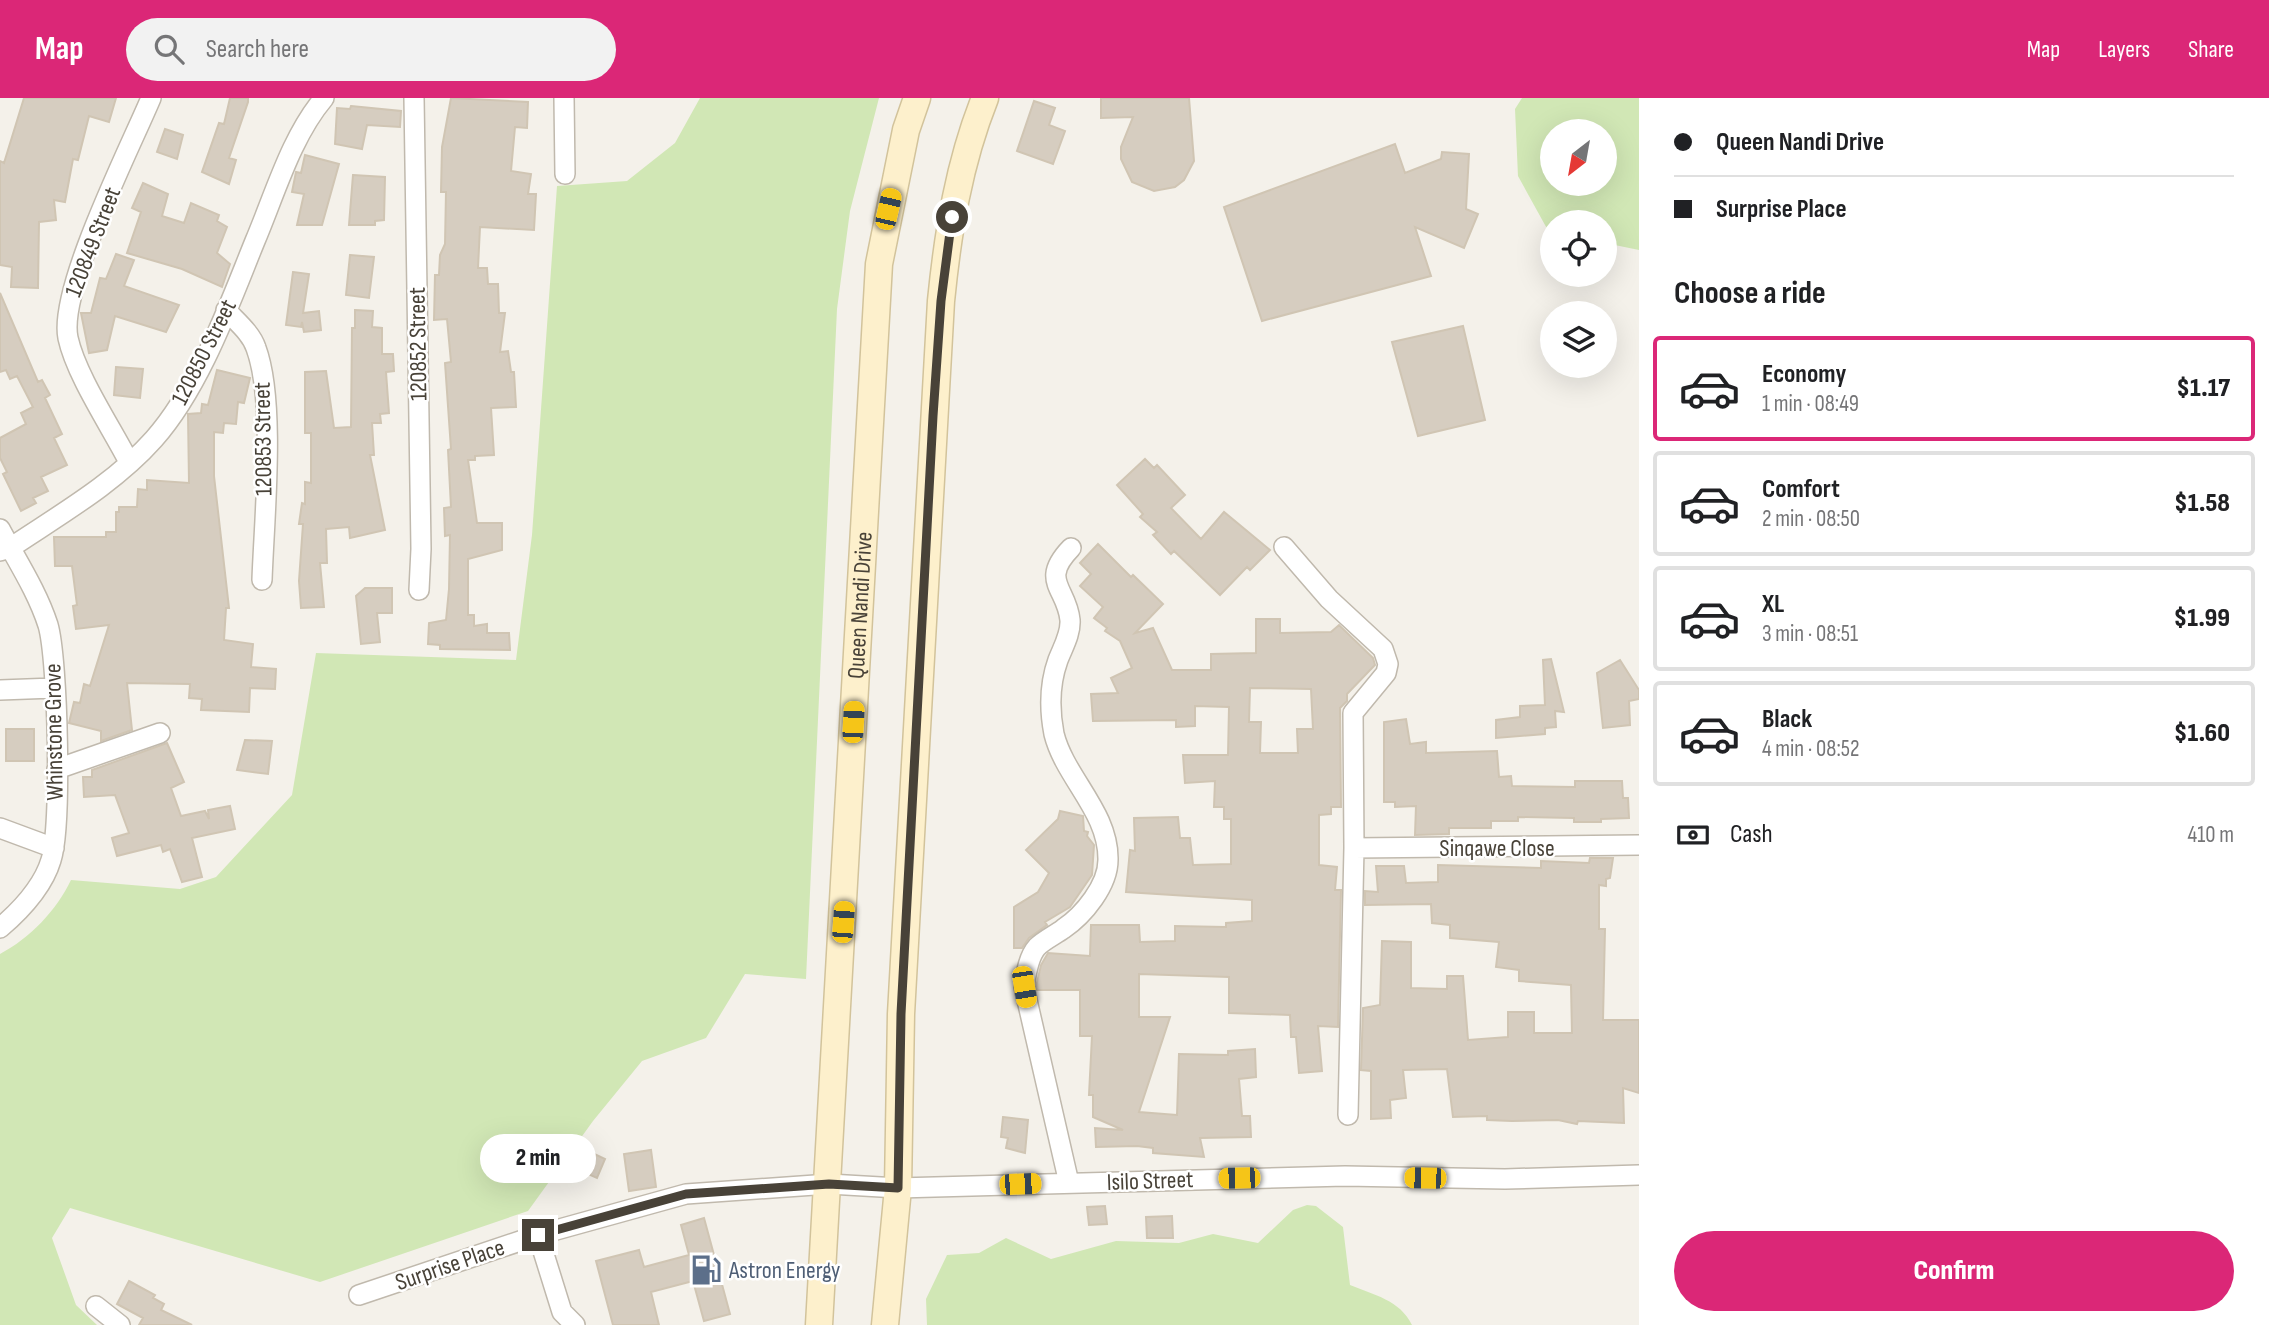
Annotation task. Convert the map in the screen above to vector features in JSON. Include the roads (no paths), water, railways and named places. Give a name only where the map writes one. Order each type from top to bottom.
[{"type":"main road","name":"Queen Nandi Drive","points":[[820,1325],[879,264],[906,130],[917,98]]},
{"type":"main road","points":[[885,1325],[898,1188],[901,1014],[940,314],[947,238],[960,175],[985,98]]},
{"type":"street","name":"120849 Street","points":[[129,462],[71,349],[66,318],[73,282],[151,98]]},
{"type":"street","name":"120850 Street","points":[[5,549],[92,493],[154,439],[179,404],[226,310],[302,131],[324,98]]},
{"type":"street","name":"120852 Street","points":[[414,98],[421,549],[419,590]]},
{"type":"street","points":[[564,98],[565,174]]},
{"type":"street","name":"120853 Street","points":[[226,310],[255,345],[261,364],[266,461],[262,580]]},
{"type":"street","name":"Whinstone Grove","points":[[0,529],[5,549],[40,604],[54,653],[57,769],[51,862],[40,883],[21,908],[0,928]]},
{"type":"street","points":[[1284,547],[1328,599],[1387,654],[1385,673],[1353,713],[1354,848],[1348,1115]]},
{"type":"street","points":[[1069,1183],[1024,987],[1027,969],[1036,948],[1067,927],[1085,908],[1100,888],[1108,861],[1102,829],[1061,753],[1050,705],[1051,684],[1070,623],[1055,580],[1062,558],[1071,548]]},
{"type":"street","points":[[0,690],[54,688]]},
{"type":"street","points":[[57,769],[160,733]]},
{"type":"street","points":[[0,828],[54,848]]},
{"type":"street","name":"Sinqawe Close","points":[[1354,848],[1639,845]]},
{"type":"street","name":"Isilo Street","points":[[829,1184],[898,1188],[1345,1176],[1505,1179],[1639,1175]]},
{"type":"street","name":"Surprise Place","points":[[359,1295],[538,1235],[686,1194],[829,1184]]},
{"type":"street","points":[[538,1235],[562,1312],[575,1325]]},
{"type":"street","points":[[96,1306],[120,1325]]},
{"type":"place","name":"Astron Energy","points":[[706,1270]]}]
